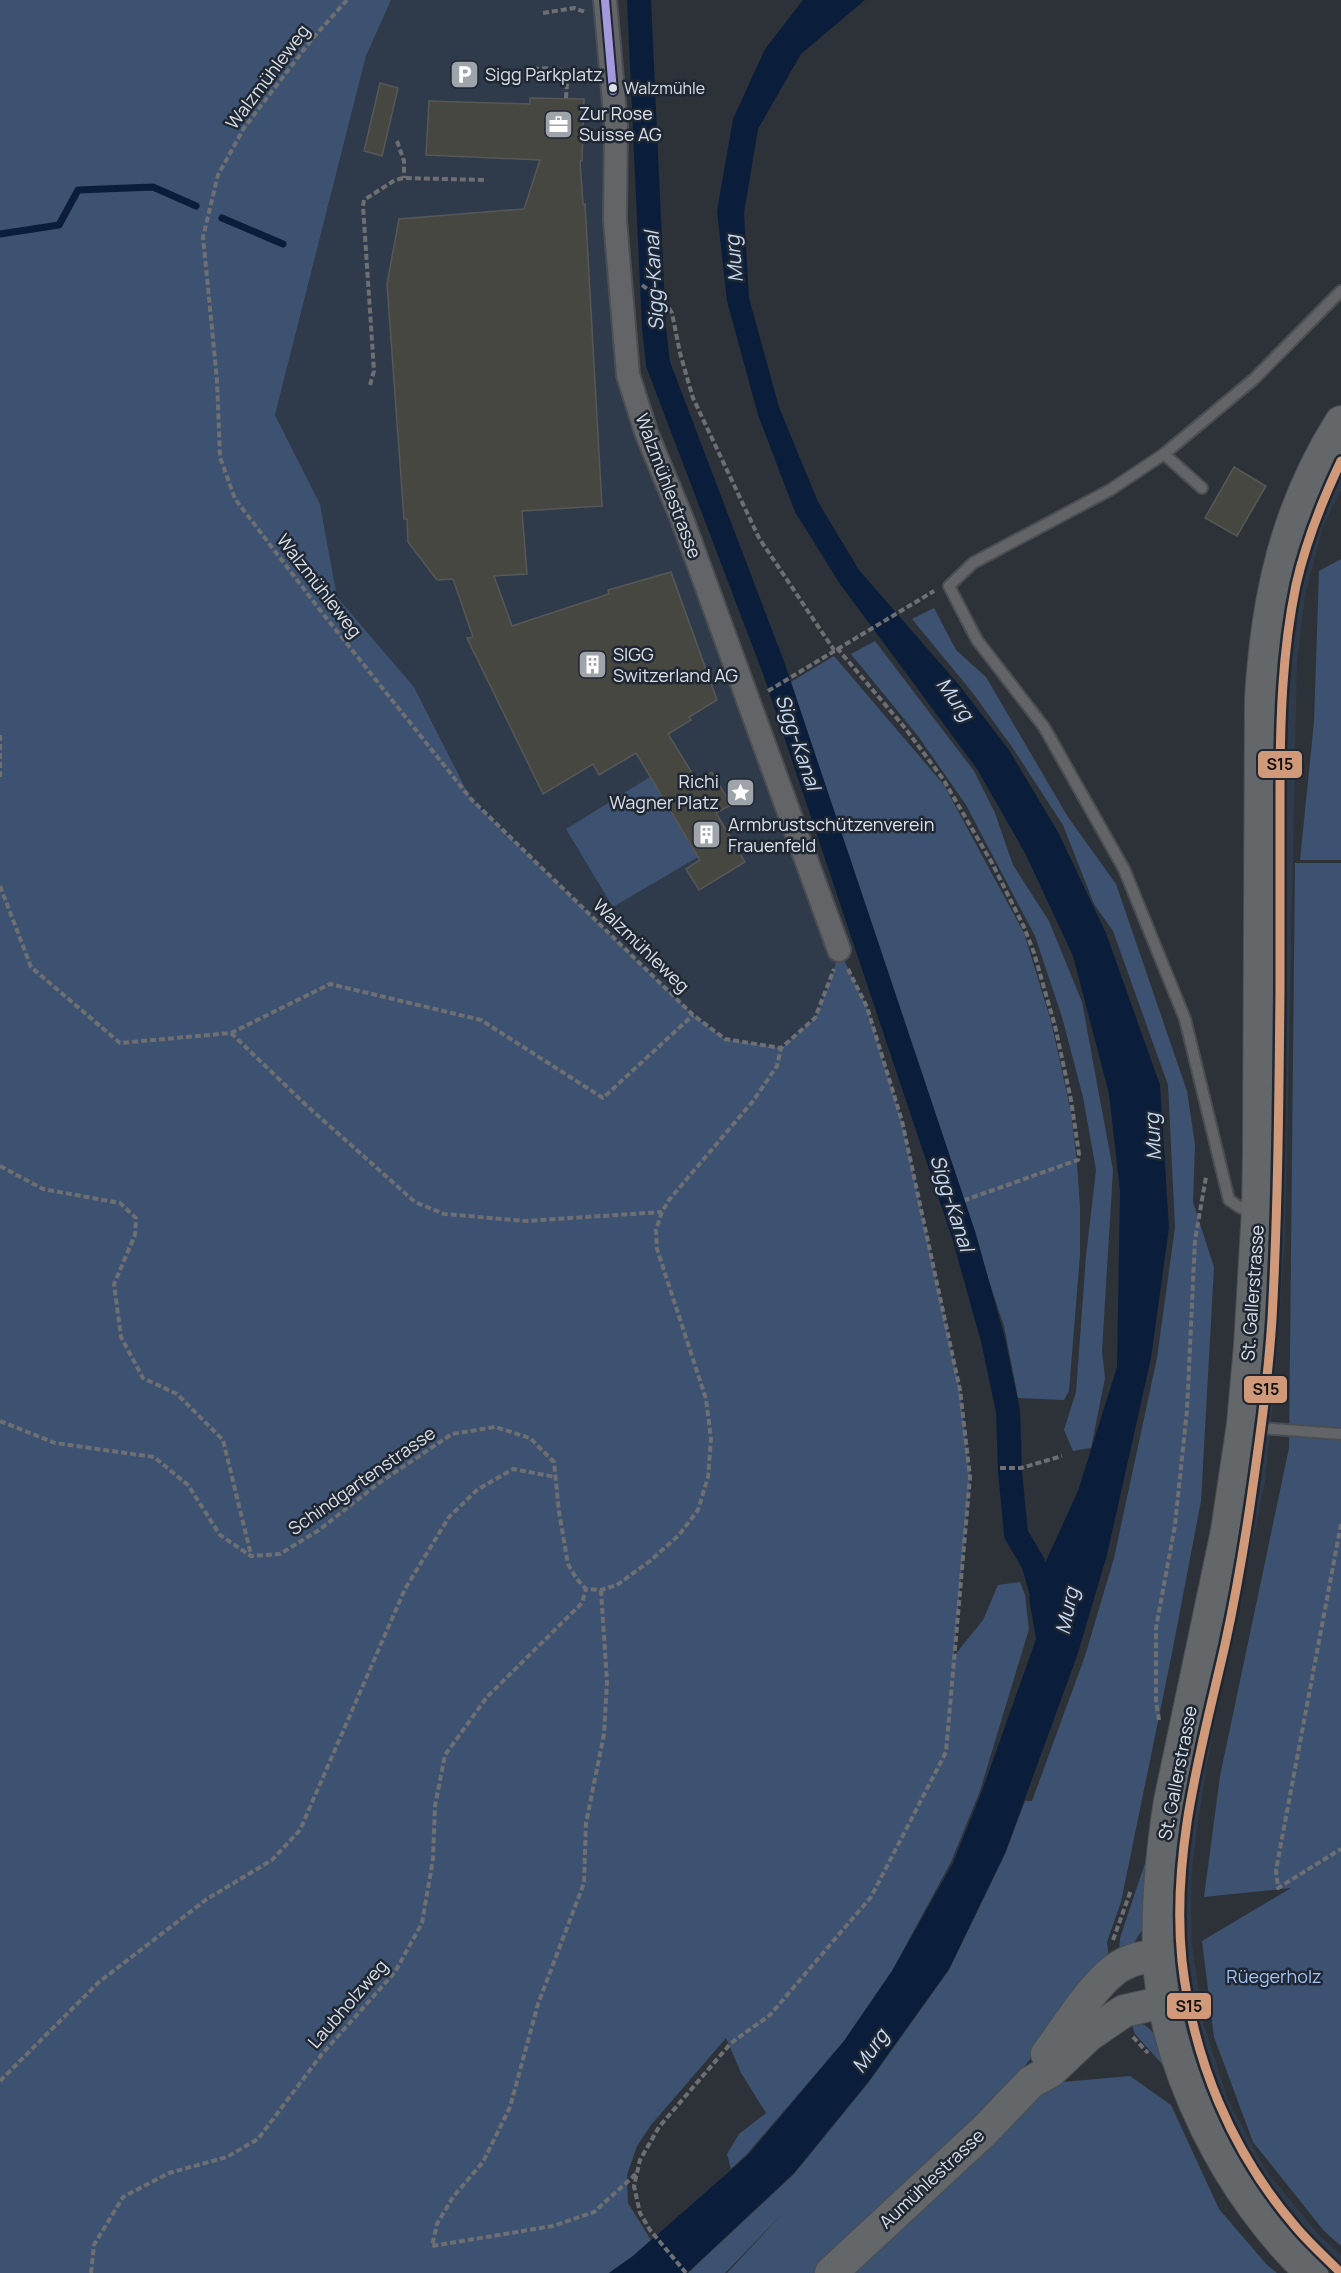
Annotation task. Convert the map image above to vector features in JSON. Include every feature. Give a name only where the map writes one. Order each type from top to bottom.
[{"type":"main road","name":"St. Gallerstrasse","points":[[1312,2273],[1262,2218],[1236,2183],[1206,2129],[1186,2080],[1164,2002],[1159,1956],[1159,1912],[1164,1837],[1227,1531],[1243,1424],[1250,1346],[1258,1210],[1263,664],[1273,591],[1289,529],[1313,473],[1341,422]]},
{"type":"main road","name":"Aumühlestrasse","points":[[1031,2082],[1040,2063],[1106,1978],[1116,1969],[1133,1960],[1159,1956]]},
{"type":"main road","name":"Aumühlestrasse","points":[[831,2273],[969,2145],[1031,2082],[1051,2071],[1089,2035],[1124,2011],[1164,2002]]},
{"type":"street","name":"Walzmühlestrasse","points":[[605,0],[616,126],[615,220],[628,375],[646,432],[698,564],[839,950]]},
{"type":"lane","points":[[1258,1210],[1234,1206],[1229,1200],[1185,1019],[1124,869],[1044,727],[977,640],[949,586],[974,563],[1110,490],[1164,454],[1254,379],[1341,291]]},
{"type":"lane","points":[[1164,454],[1202,488]]},
{"type":"lane","points":[[1243,1424],[1262,1428],[1341,1434]]},
{"type":"path","name":"Walzmühleweg","points":[[347,0],[312,39],[243,128],[218,175],[203,237],[217,380],[220,457],[235,499],[320,610],[471,799],[693,1015],[725,1039],[781,1048]]},
{"type":"path","points":[[543,13],[574,8],[581,11]]},
{"type":"path","points":[[533,69],[556,68],[579,74]]},
{"type":"path","points":[[566,98],[567,82],[573,74]]},
{"type":"path","points":[[397,141],[404,161],[404,178]]},
{"type":"path","points":[[370,385],[374,370],[364,200],[395,180],[404,178],[484,180]]},
{"type":"path","points":[[642,284],[665,302],[672,313],[680,353],[693,398],[759,538],[836,649],[905,728],[943,779],[962,808],[1024,927],[1034,953],[1055,1026],[1071,1100],[1078,1161],[965,1200]]},
{"type":"path","points":[[768,692],[787,678],[932,592]]},
{"type":"path","points":[[0,735],[0,777]]},
{"type":"path","points":[[0,886],[31,967],[120,1043],[231,1033],[330,984],[481,1020],[603,1098],[693,1015]]},
{"type":"path","points":[[586,1589],[601,1590],[617,1585],[650,1561],[679,1535],[698,1510],[708,1477],[711,1438],[706,1399],[657,1249],[656,1230],[662,1212],[683,1183],[753,1101],[777,1066],[781,1048],[815,1018],[831,980],[839,950]]},
{"type":"path","points":[[686,2273],[650,2230],[640,2213],[634,2186],[640,2160],[659,2127],[731,2043],[770,2015],[871,1897],[946,1752],[970,1477],[960,1390],[902,1121],[867,1007],[839,950]]},
{"type":"path","points":[[231,1033],[306,1105],[415,1202],[444,1214],[526,1221],[662,1212]]},
{"type":"path","points":[[1184,1731],[1167,1726],[1158,1719],[1156,1628],[1175,1525],[1187,1410],[1195,1240],[1210,1154],[1216,1142]]},
{"type":"path","points":[[0,1166],[43,1189],[120,1203],[136,1218],[135,1234],[114,1284],[121,1337],[143,1378],[177,1394],[223,1440],[251,1556]]},
{"type":"path","points":[[0,1421],[55,1443],[154,1457],[188,1485],[220,1535],[251,1556]]},
{"type":"path","name":"Schindgartenstrasse","points":[[251,1556],[280,1554],[319,1530],[379,1483],[452,1434],[495,1427],[530,1438],[554,1462],[568,1564],[586,1589]]},
{"type":"path","points":[[1000,1468],[1021,1468],[1062,1456]]},
{"type":"path","points":[[0,2081],[99,1982],[207,1899],[273,1860],[300,1830],[405,1589],[449,1517],[477,1490],[513,1469],[555,1477]]},
{"type":"path","points":[[1341,1524],[1276,1870],[1278,1888],[1341,1849]]},
{"type":"path","name":"Laubholzweg","points":[[91,2273],[94,2245],[123,2197],[169,2173],[227,2157],[258,2139],[322,2054],[396,1972],[422,1923],[433,1859],[435,1806],[445,1755],[487,1697],[582,1603],[586,1589]]},
{"type":"path","points":[[601,1590],[607,1682],[604,1734],[586,1823],[584,1883],[538,2004],[510,2107],[483,2162],[453,2197],[437,2224],[432,2246],[553,2226],[594,2212],[637,2173]]},
{"type":"path","points":[[1116,1969],[1112,1943],[1133,1884]]},
{"type":"path","points":[[1124,2011],[1129,2032],[1153,2058]]},
{"type":"shaded area","points":[[391,0],[605,0],[628,375],[839,950],[831,980],[815,1018],[781,1048],[725,1039],[693,1015],[471,799],[414,687],[337,597],[320,504],[275,415],[366,56]]},
{"type":"shaded area","points":[[1341,448],[1341,490],[1323,526],[1305,596],[1297,663],[1285,1237],[1275,1382],[1265,1482],[1210,1746],[1192,1869],[1191,1906],[1192,1945],[1204,2025],[1228,2100],[1267,2172],[1319,2235],[1341,2255],[1341,2273],[1331,2273],[1282,2221],[1225,2136],[1194,2060],[1184,2020],[1175,1975],[1173,1924],[1177,1836],[1231,1578],[1275,714],[1284,601],[1307,514]]},
{"type":"green space","points":[[0,0],[391,0],[366,56],[275,415],[320,504],[337,597],[414,687],[471,799],[693,1015],[725,1039],[781,1048],[815,1018],[831,980],[839,950],[867,1007],[902,1121],[960,1390],[970,1477],[954,1656],[983,1620],[998,1585],[1020,1582],[1025,1595],[1029,1629],[980,1791],[951,1862],[892,1971],[844,2041],[746,2155],[731,2169],[727,2154],[739,2134],[766,2113],[741,2073],[726,2038],[651,2125],[637,2146],[627,2175],[628,2203],[651,2240],[609,2273],[0,2273]]},
{"type":"green space","points":[[1341,559],[1341,860],[1300,860],[1314,722],[1319,571]]},
{"type":"green space","points":[[934,608],[956,650],[986,677],[1068,817],[1116,884],[1187,1091],[1195,1145],[1193,1202],[1214,1267],[1201,1501],[1121,1902],[1107,1942],[1109,1960],[993,2106],[814,2273],[727,2273],[784,2212],[725,2273],[688,2273],[794,2174],[869,2082],[949,1970],[1006,1852],[1025,1801],[1032,1801],[1085,1656],[1114,1558],[1157,1358],[1175,1227],[1168,1085],[1113,931],[1094,904],[1063,825],[1012,747],[972,692],[912,619]]},
{"type":"green space","points":[[875,641],[974,771],[995,813],[1013,865],[1049,921],[1082,1002],[1113,1170],[1102,1351],[1105,1378],[1091,1448],[1073,1451],[1064,1430],[1076,1392],[1086,1256],[1096,1170],[1083,1097],[1062,1017],[1035,936],[966,805],[918,736],[851,654]]},
{"type":"green space","points":[[834,656],[944,785],[1024,933],[1051,1021],[1071,1112],[1077,1163],[1080,1255],[1069,1391],[1064,1400],[1018,1398],[1004,1326],[789,683]]},
{"type":"green space","points":[[650,777],[698,857],[613,907],[566,829]]},
{"type":"green space","name":"Rüegerholz","points":[[1295,863],[1341,863],[1341,2246],[1324,2231],[1253,2142],[1214,2037],[1202,1941],[1291,1888],[1204,1897],[1220,1776],[1289,1448]]},
{"type":"green space","points":[[1149,1851],[1144,1927],[1134,1943],[1119,1952],[1120,1938]]},
{"type":"green space","points":[[1131,2021],[1148,2027],[1153,2033],[1162,2049],[1171,2074],[1135,2034]]},
{"type":"green space","points":[[1130,2076],[1171,2105],[1219,2209],[1267,2265],[1277,2273],[846,2273],[1051,2083]]},
{"type":"water","name":"Murg","points":[[803,0],[865,0],[801,54],[758,129],[744,213],[749,298],[779,407],[818,502],[859,570],[959,685],[1009,750],[1058,832],[1106,933],[1160,1085],[1169,1228],[1151,1358],[1107,1555],[1077,1656],[1005,1853],[949,1969],[868,2082],[794,2173],[687,2273],[609,2273],[633,2256],[748,2155],[844,2041],[892,1971],[953,1863],[982,1791],[1036,1639],[1029,1598],[1078,1491],[1117,1367],[1120,1191],[1109,1094],[1073,956],[1025,853],[977,769],[840,584],[795,512],[758,415],[727,301],[717,211],[733,119],[765,49]]},
{"type":"building","points":[[380,83],[398,88],[382,156],[364,151]]},
{"type":"building","points":[[530,98],[584,99],[582,161],[580,161],[583,204],[585,204],[602,506],[522,511],[527,574],[494,576],[512,626],[609,594],[608,590],[671,572],[717,700],[689,717],[691,720],[668,734],[697,781],[712,772],[731,805],[716,813],[745,862],[699,890],[686,869],[700,860],[636,753],[599,775],[593,764],[543,794],[467,638],[473,637],[453,579],[437,580],[408,542],[407,519],[404,519],[387,284],[399,219],[524,209],[540,160],[426,155],[429,101],[530,104]]},
{"type":"building","points":[[1234,467],[1266,486],[1237,536],[1205,518]]},
{"type":"waterway","name":"Sigg-Kanal","points":[[639,0],[654,328],[658,364],[774,669],[964,1236],[993,1340],[1008,1411],[1010,1471],[1016,1534],[1033,1563],[1047,1611]]},
{"type":"waterway","points":[[0,234],[59,225],[78,190],[153,187],[196,206]]},
{"type":"waterway","points":[[222,218],[283,244]]},
{"type":"transit line","points":[[605,0],[613,91]]},
{"type":"transit line","name":"S15","points":[[1341,461],[1321,506],[1305,553],[1296,585],[1288,636],[1281,739],[1279,1113],[1272,1319],[1266,1389],[1242,1559],[1229,1628],[1198,1763],[1184,1841],[1180,1921],[1182,1961],[1195,2033],[1206,2068],[1234,2135],[1272,2197],[1300,2232],[1341,2273]]},
{"type":"place","name":"Sigg Parkplatz","points":[[464,75]]},
{"type":"place","name":"Walzmühle","points":[[613,88]]},
{"type":"place","name":"Zur Rose Suisse AG","points":[[558,124]]},
{"type":"place","name":"SIGG Switzerland AG","points":[[592,665]]},
{"type":"place","name":"Richi Wagner Platz","points":[[740,792]]},
{"type":"place","name":"Armbrustschützenverein Frauenfeld","points":[[707,835]]}]
